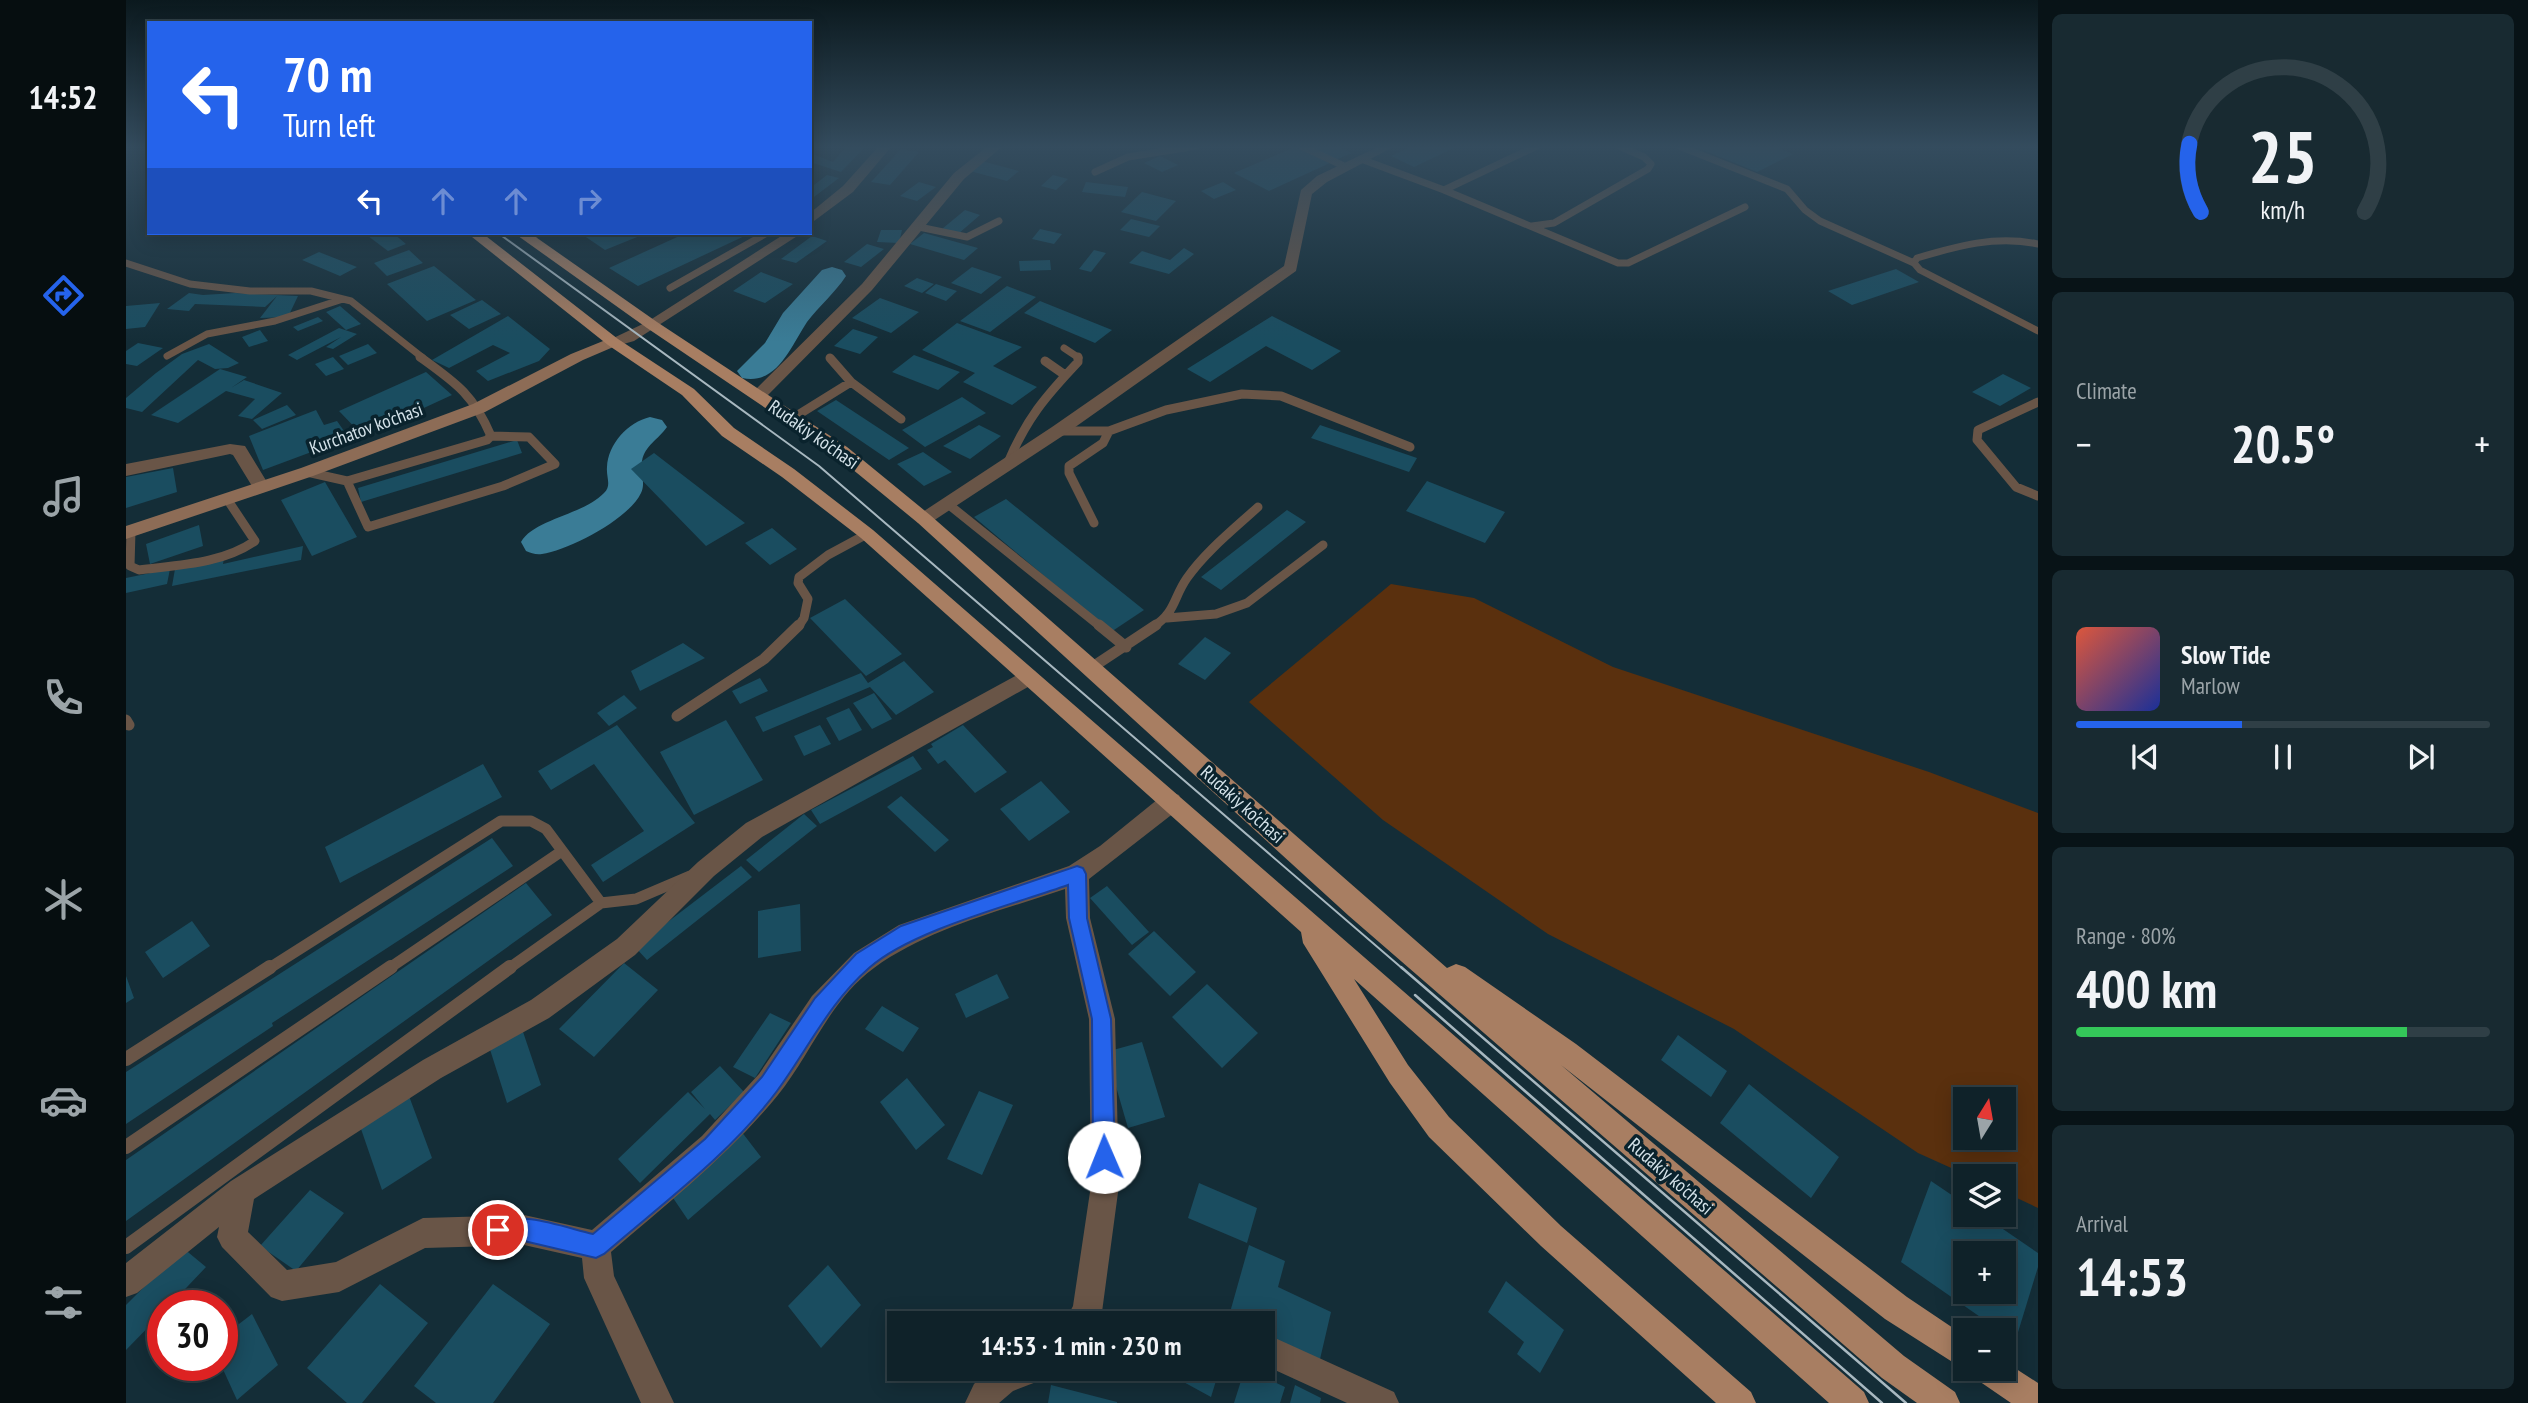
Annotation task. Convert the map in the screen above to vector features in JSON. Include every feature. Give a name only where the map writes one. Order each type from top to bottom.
[{"type":"main road","points":[[477,235],[613,342],[688,392],[728,432],[788,472],[867,534],[1853,1403]]},
{"type":"main road","name":"Rudakiy ko'chasi","points":[[530,235],[652,325],[841,451],[924,519],[1358,908],[1883,1358],[1944,1403]]},
{"type":"main road","name":"Kurchatov ko'chasi","points":[[128,532],[307,472],[478,408],[577,357],[613,342]]},
{"type":"main road","points":[[1358,908],[1567,1053],[1896,1308],[1953,1346]]},
{"type":"main road","points":[[1300,916],[1399,1074],[1440,1127],[1551,1236],[1740,1403]]},
{"type":"main road","points":[[2007,1381],[2037,1401]]},
{"type":"street","points":[[759,395],[867,287],[931,211]]},
{"type":"street","points":[[924,519],[1058,431],[1291,268],[1302,211]]},
{"type":"street","points":[[613,342],[629,338],[652,325],[792,235]]},
{"type":"street","points":[[126,470],[230,449],[239,450],[261,487]]},
{"type":"street","points":[[126,1282],[241,1191],[432,1069],[540,1009],[626,947],[706,869],[754,830],[1028,677]]},
{"type":"street","points":[[596,1246],[712,1146],[769,1084],[821,1005],[863,961],[908,933],[1077,874],[1108,853],[1171,802]]},
{"type":"street","points":[[1077,874],[1078,918],[1102,1019],[1105,1185],[1087,1311]]},
{"type":"street","points":[[241,1191],[232,1237],[282,1286],[339,1277],[422,1233],[524,1230],[596,1246]]},
{"type":"street","points":[[596,1246],[599,1278],[658,1403]]},
{"type":"street","points":[[1275,1354],[1383,1403]]},
{"type":"street","points":[[981,1403],[988,1388],[1000,1381]]},
{"type":"lane","points":[[1496,211],[1611,262],[1628,263],[1736,211]]},
{"type":"lane","points":[[1532,226],[1554,223],[1574,211]]},
{"type":"lane","points":[[1808,211],[1817,219],[1914,263],[1920,270],[2038,331]]},
{"type":"lane","points":[[919,227],[967,237],[999,220]]},
{"type":"lane","points":[[670,288],[763,235]]},
{"type":"lane","points":[[1914,263],[1917,258],[1955,246],[2023,239],[2038,244]]},
{"type":"lane","points":[[126,263],[190,284],[250,291],[311,291],[351,302],[461,387],[478,408],[491,436]]},
{"type":"lane","points":[[167,356],[206,334],[275,321],[343,299]]},
{"type":"lane","points":[[1007,465],[1020,434],[1054,386],[1079,357],[1063,348]]},
{"type":"lane","points":[[830,358],[851,382],[901,419]]},
{"type":"lane","points":[[1045,361],[1065,375]]},
{"type":"lane","points":[[793,418],[851,382]]},
{"type":"lane","points":[[1058,431],[1108,430],[1166,410],[1242,394],[1263,393],[1281,396],[1410,447]]},
{"type":"lane","points":[[2038,402],[1978,430],[1976,440],[2016,487],[2038,496]]},
{"type":"lane","points":[[1094,523],[1069,473],[1069,466],[1107,440],[1108,430]]},
{"type":"lane","points":[[307,472],[346,481],[487,440],[491,436],[529,437],[555,464],[503,486],[368,527],[346,481]]},
{"type":"lane","points":[[128,532],[130,566],[139,570],[217,558],[246,550],[255,541],[227,499]]},
{"type":"lane","points":[[948,504],[1126,647]]},
{"type":"lane","points":[[1091,668],[1167,618],[1186,579],[1258,507]]},
{"type":"lane","points":[[677,716],[776,650],[794,634],[804,619],[808,599],[798,583],[799,577],[828,555],[867,534]]},
{"type":"lane","points":[[1167,618],[1216,614],[1247,603],[1323,545]]},
{"type":"lane","points":[[126,1059],[501,821],[531,821],[546,830],[601,902]]},
{"type":"lane","points":[[126,1147],[562,851]]},
{"type":"lane","points":[[126,1247],[395,1049],[601,902],[615,904],[633,900],[706,869]]},
{"type":"shaded area","points":[[1391,584],[1474,598],[1613,667],[1929,772],[2038,813],[2038,1208],[2016,1198],[2016,1164],[1953,1164],[1953,1169],[1918,1153],[1734,1029],[1548,934],[1383,820],[1249,702]]},
{"type":"building","points":[[963,211],[980,215],[958,234],[942,229]]},
{"type":"building","points":[[1122,211],[1166,211],[1156,221]]},
{"type":"building","points":[[1131,219],[1160,226],[1149,237],[1120,230]]},
{"type":"building","points":[[1040,229],[1062,234],[1054,244],[1032,239]]},
{"type":"building","points":[[881,230],[902,230],[899,243],[877,242]]},
{"type":"building","points":[[924,233],[978,248],[964,260],[910,244]]},
{"type":"building","points":[[367,235],[395,235],[406,244],[388,251]]},
{"type":"building","points":[[583,235],[642,235],[605,250]]},
{"type":"building","points":[[682,235],[747,235],[638,286],[609,268]]},
{"type":"building","points":[[812,236],[827,241],[796,263],[781,259]]},
{"type":"building","points":[[867,244],[884,249],[861,267],[844,262]]},
{"type":"building","points":[[1184,248],[1194,254],[1169,274],[1129,263],[1142,251],[1170,260]]},
{"type":"building","points":[[409,250],[423,263],[387,276],[374,263]]},
{"type":"building","points":[[1094,250],[1106,253],[1091,272],[1079,269]]},
{"type":"building","points":[[319,252],[357,267],[340,276],[302,260]]},
{"type":"building","points":[[1050,260],[1051,270],[1020,271],[1019,261]]},
{"type":"building","points":[[434,266],[476,300],[427,321],[387,284]]},
{"type":"building","points":[[972,267],[1002,277],[981,294],[951,283]]},
{"type":"building","points":[[1896,269],[1919,282],[1852,305],[1828,291]]},
{"type":"building","points":[[761,272],[793,284],[765,303],[733,291]]},
{"type":"building","points":[[917,278],[934,284],[922,293],[904,286]]},
{"type":"building","points":[[936,284],[957,291],[946,301],[925,293]]},
{"type":"building","points":[[1007,286],[1036,297],[990,332],[960,321]]},
{"type":"building","points":[[189,293],[298,296],[288,317],[260,318],[277,296],[265,307],[195,304],[189,311],[167,309]]},
{"type":"building","points":[[880,298],[919,312],[891,333],[852,318]]},
{"type":"building","points":[[482,300],[501,314],[469,329],[450,315]]},
{"type":"building","points":[[1040,301],[1112,330],[1095,343],[1024,313]]},
{"type":"building","points":[[160,303],[145,327],[126,329],[126,306]]},
{"type":"building","points":[[340,306],[361,324],[346,330],[326,312]]},
{"type":"building","points":[[508,316],[550,349],[539,361],[488,381],[476,371],[510,353],[493,345],[449,368],[432,360]]},
{"type":"building","points":[[1272,316],[1341,351],[1312,370],[1266,346],[1210,382],[1187,369]]},
{"type":"building","points":[[318,317],[323,321],[298,331],[293,327]]},
{"type":"building","points":[[957,323],[1022,347],[993,366],[1037,387],[1012,405],[963,382],[975,373],[922,350]]},
{"type":"building","points":[[339,328],[357,334],[333,349],[326,347],[341,337],[297,360],[288,355]]},
{"type":"building","points":[[853,329],[878,337],[860,354],[834,346]]},
{"type":"building","points":[[260,330],[268,341],[249,347],[242,337]]},
{"type":"building","points":[[138,343],[163,348],[137,366],[126,364],[126,351]]},
{"type":"building","points":[[209,344],[239,363],[228,368],[215,369],[198,360],[142,412],[126,408],[126,398],[156,373],[182,354]]},
{"type":"building","points":[[368,344],[377,353],[348,365],[339,356]]},
{"type":"building","points":[[914,355],[960,372],[938,390],[892,372]]},
{"type":"building","points":[[333,357],[344,369],[326,376],[315,364]]},
{"type":"building","points":[[220,369],[247,377],[231,388],[244,380],[282,393],[252,419],[238,416],[255,399],[226,391],[178,423],[151,415]]},
{"type":"building","points":[[426,372],[452,395],[363,436],[339,411]]},
{"type":"building","points":[[2003,374],[2031,388],[2000,406],[1972,392]]},
{"type":"building","points":[[962,397],[986,413],[925,447],[902,430]]},
{"type":"building","points":[[836,400],[909,448],[889,460],[817,411]]},
{"type":"building","points":[[287,405],[296,415],[262,429],[253,420]]},
{"type":"building","points":[[316,410],[324,425],[337,421],[349,438],[263,470],[249,436]]},
{"type":"building","points":[[979,425],[1001,436],[970,459],[943,446]]},
{"type":"building","points":[[1320,425],[1417,458],[1409,472],[1311,438]]},
{"type":"building","points":[[517,440],[522,453],[361,502],[358,488]]},
{"type":"building","points":[[923,452],[952,472],[924,486],[897,464]]},
{"type":"building","points":[[654,453],[745,523],[706,546],[631,469]]},
{"type":"building","points":[[173,468],[177,492],[126,508],[126,477]]},
{"type":"building","points":[[1427,481],[1505,512],[1485,543],[1406,511]]},
{"type":"building","points":[[325,482],[357,537],[312,556],[281,500]]},
{"type":"building","points":[[1006,499],[1144,610],[1111,632],[974,517]]},
{"type":"building","points":[[1287,510],[1306,522],[1221,590],[1201,577]]},
{"type":"building","points":[[199,525],[203,546],[150,564],[146,544]]},
{"type":"building","points":[[772,528],[797,549],[770,565],[745,543]]},
{"type":"building","points":[[303,546],[301,560],[172,586],[175,569],[224,558],[223,564]]},
{"type":"building","points":[[170,569],[167,584],[126,593],[126,578]]},
{"type":"building","points":[[845,599],[902,654],[866,676],[810,618]]},
{"type":"building","points":[[1205,637],[1231,653],[1205,680],[1178,664]]},
{"type":"building","points":[[683,643],[705,658],[640,691],[631,671]]},
{"type":"building","points":[[904,661],[934,692],[896,715],[870,687],[763,732],[755,717],[861,673],[868,683]]},
{"type":"building","points":[[760,678],[768,691],[740,704],[732,691]]},
{"type":"building","points":[[874,693],[892,719],[872,729],[853,703]]},
{"type":"building","points":[[624,695],[637,708],[609,726],[597,713]]},
{"type":"building","points":[[849,708],[862,730],[839,741],[826,718]]},
{"type":"building","points":[[726,720],[763,780],[694,815],[660,752]]},
{"type":"building","points":[[617,725],[695,823],[603,882],[591,865],[644,831],[594,764],[551,790],[538,771]]},
{"type":"building","points":[[820,725],[831,744],[804,756],[794,736]]},
{"type":"building","points":[[963,725],[1007,772],[975,793],[945,760],[938,764],[927,750],[933,747],[931,744]]},
{"type":"building","points":[[913,756],[922,769],[820,824],[811,810]]},
{"type":"building","points":[[483,764],[502,797],[340,883],[325,847]]},
{"type":"building","points":[[1041,781],[1070,812],[1029,841],[1000,809]]},
{"type":"building","points":[[901,796],[949,840],[935,852],[887,807]]},
{"type":"building","points":[[804,814],[817,826],[759,872],[746,860]]},
{"type":"building","points":[[492,838],[513,866],[272,1023],[273,1026],[126,1124],[126,1072]]},
{"type":"building","points":[[741,866],[752,877],[647,960],[635,947]]},
{"type":"building","points":[[526,883],[552,915],[126,1221],[126,1160]]},
{"type":"building","points":[[1107,886],[1149,932],[1132,945],[1090,898]]},
{"type":"building","points":[[800,904],[801,951],[758,958],[758,911]]},
{"type":"building","points":[[192,921],[210,946],[163,978],[145,952]]},
{"type":"building","points":[[1154,931],[1196,972],[1170,996],[1128,954]]},
{"type":"building","points":[[624,963],[658,990],[594,1057],[559,1029]]},
{"type":"building","points":[[997,974],[1009,998],[966,1018],[955,994]]},
{"type":"building","points":[[126,976],[134,998],[126,1003]]},
{"type":"building","points":[[1207,984],[1258,1033],[1222,1068],[1172,1017]]},
{"type":"building","points":[[882,1006],[919,1028],[903,1052],[865,1029]]},
{"type":"building","points":[[770,1013],[791,1023],[755,1078],[733,1067]]},
{"type":"building","points":[[520,1023],[541,1085],[507,1103],[487,1040]]},
{"type":"building","points":[[1678,1035],[1727,1071],[1711,1097],[1661,1060]]},
{"type":"building","points":[[1142,1042],[1165,1117],[1128,1128],[1106,1052]]},
{"type":"building","points":[[720,1066],[744,1092],[715,1120],[710,1114],[640,1183],[618,1159],[688,1092],[705,1109],[691,1092]]},
{"type":"building","points":[[907,1078],[945,1125],[916,1150],[880,1102]]},
{"type":"building","points":[[1749,1084],[1839,1157],[1811,1198],[1720,1123]]},
{"type":"building","points":[[979,1091],[1013,1105],[982,1175],[947,1159]]},
{"type":"building","points":[[409,1096],[432,1158],[382,1190],[360,1126]]},
{"type":"building","points":[[741,1131],[761,1157],[688,1220],[669,1192]]},
{"type":"building","points":[[1931,1181],[1953,1196],[1953,1227],[2000,1227],[2038,1253],[2038,1267],[2016,1339],[2016,1318],[1982,1318],[1962,1304],[2016,1304],[2016,1241],[1953,1241],[1953,1298],[1901,1262]]},
{"type":"building","points":[[1199,1183],[1257,1208],[1247,1243],[1188,1218]]},
{"type":"building","points":[[310,1190],[344,1213],[296,1271],[260,1246]]},
{"type":"building","points":[[1249,1245],[1285,1261],[1278,1287],[1331,1312],[1317,1372],[1275,1352],[1275,1311],[1230,1311]]},
{"type":"building","points":[[183,1248],[206,1267],[184,1290],[147,1290],[147,1328],[126,1350],[126,1305]]},
{"type":"building","points":[[828,1265],[861,1305],[821,1348],[788,1306]]},
{"type":"building","points":[[1506,1281],[1564,1330],[1540,1373],[1517,1354],[1524,1342],[1488,1312]]},
{"type":"building","points":[[380,1284],[428,1323],[362,1403],[347,1403],[307,1368]]},
{"type":"building","points":[[493,1284],[550,1324],[493,1403],[436,1403],[414,1386]]},
{"type":"building","points":[[252,1314],[278,1365],[237,1400],[228,1381],[238,1381],[238,1325]]},
{"type":"building","points":[[1182,1381],[1216,1381],[1211,1397]]},
{"type":"building","points":[[1241,1381],[1272,1381],[1285,1387],[1280,1403],[1234,1403]]},
{"type":"building","points":[[1051,1385],[1117,1402],[1117,1403],[1048,1403]]},
{"type":"building","points":[[1295,1385],[1321,1398],[1320,1403],[1290,1403]]},
{"type":"waterway","points":[[753,371],[778,348],[794,319],[832,276]]},
{"type":"waterway","points":[[539,542],[598,516],[618,501],[625,489],[624,466],[629,449],[636,438],[650,427]]},
{"type":"tram line","points":[[501,235],[819,466],[1403,969]]},
{"type":"tram line","points":[[1401,967],[1906,1403]]},
{"type":"tram line","points":[[1415,995],[1882,1403]]},
{"type":"route","points":[[498,1230],[524,1230],[596,1246],[712,1146],[769,1084],[821,1005],[863,961],[908,933],[1077,874],[1078,918],[1088,970],[1102,1019],[1104,1157]]}]
